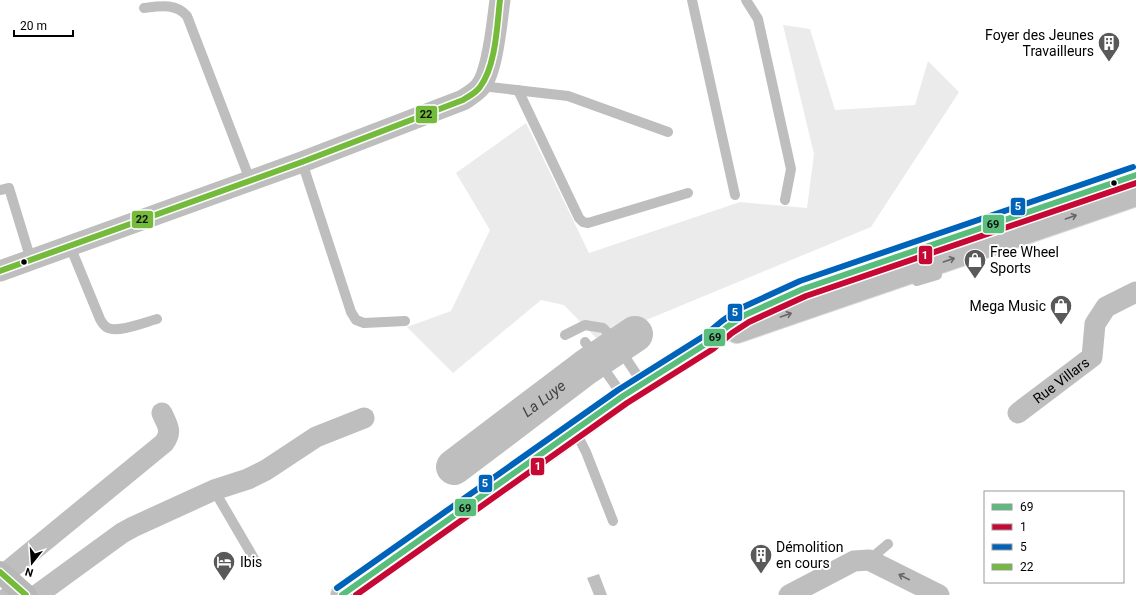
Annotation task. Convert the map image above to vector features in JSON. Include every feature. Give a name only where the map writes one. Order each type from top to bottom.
[{"type":"main road","points":[[342,595],[623,396],[710,342],[727,327],[745,315],[803,289],[1136,175]]},
{"type":"main road","points":[[710,342],[1136,195]]},
{"type":"street","points":[[0,271],[452,106],[463,100],[481,86],[486,75],[491,59],[500,0]]},
{"type":"street","name":"Rue Villars","points":[[1018,413],[1092,357],[1095,324],[1106,307],[1136,292]]},
{"type":"street","points":[[9,584],[164,443],[170,431],[162,413]]},
{"type":"street","points":[[37,595],[127,530],[214,490],[248,479],[266,470],[316,437],[364,418]]},
{"type":"street","points":[[798,590],[854,562],[869,560],[939,595]]},
{"type":"lane","points":[[692,0],[735,195]]},
{"type":"lane","points":[[746,0],[758,19],[791,169],[785,200]]},
{"type":"lane","points":[[144,8],[162,5],[172,6],[182,10],[187,16],[250,180]]},
{"type":"lane","points":[[481,86],[568,96],[668,132]]},
{"type":"lane","points":[[518,90],[579,218],[583,222],[588,223],[688,193]]},
{"type":"lane","points":[[302,162],[351,312],[356,320],[364,323],[405,321]]},
{"type":"lane","points":[[0,190],[9,188],[31,260]]},
{"type":"lane","points":[[70,246],[104,326],[110,329],[120,329],[157,318]]},
{"type":"lane","points":[[836,298],[891,258]]},
{"type":"lane","points":[[876,284],[897,287],[937,276]]},
{"type":"lane","points":[[565,335],[585,325],[603,328],[611,336],[643,384]]},
{"type":"lane","points":[[587,345],[623,396]]},
{"type":"lane","points":[[575,431],[598,482],[613,521]]},
{"type":"lane","points":[[214,490],[256,562]]},
{"type":"lane","points":[[869,560],[888,544]]},
{"type":"shaded area","points":[[783,25],[810,29],[835,110],[915,105],[928,61],[959,92],[871,227],[598,340],[564,305],[541,300],[453,373],[407,327],[451,311],[490,230],[456,173],[526,123],[589,253],[740,202],[807,208],[814,154]]},
{"type":"shaded area","points":[[599,574],[607,595],[594,595],[587,578]]},
{"type":"waterway","name":"La Luye","points":[[454,467],[586,367],[635,334]]},
{"type":"transit line","name":"22","points":[[0,271],[302,162],[463,100],[478,89],[489,68],[493,57],[497,33],[500,0]]},
{"type":"transit line","name":"5","points":[[337,588],[618,390],[704,336],[741,308],[800,281],[1133,167]]},
{"type":"transit line","name":"69","points":[[342,595],[623,396],[709,342],[727,327],[745,315],[803,289],[1136,175]]},
{"type":"transit line","name":"1","points":[[356,595],[627,403],[713,349],[732,333],[749,322],[806,296],[1136,183]]},
{"type":"transit line","name":"22","points":[[0,572],[26,595]]},
{"type":"place","name":"Foyer des Jeunes Travailleurs","points":[[1109,62]]},
{"type":"place","name":"Free Wheel Sports","points":[[975,280]]},
{"type":"place","name":"Mega Music","points":[[1061,326]]},
{"type":"place","name":"Démolition en cours","points":[[761,574]]},
{"type":"place","name":"Ibis","points":[[224,582]]}]
